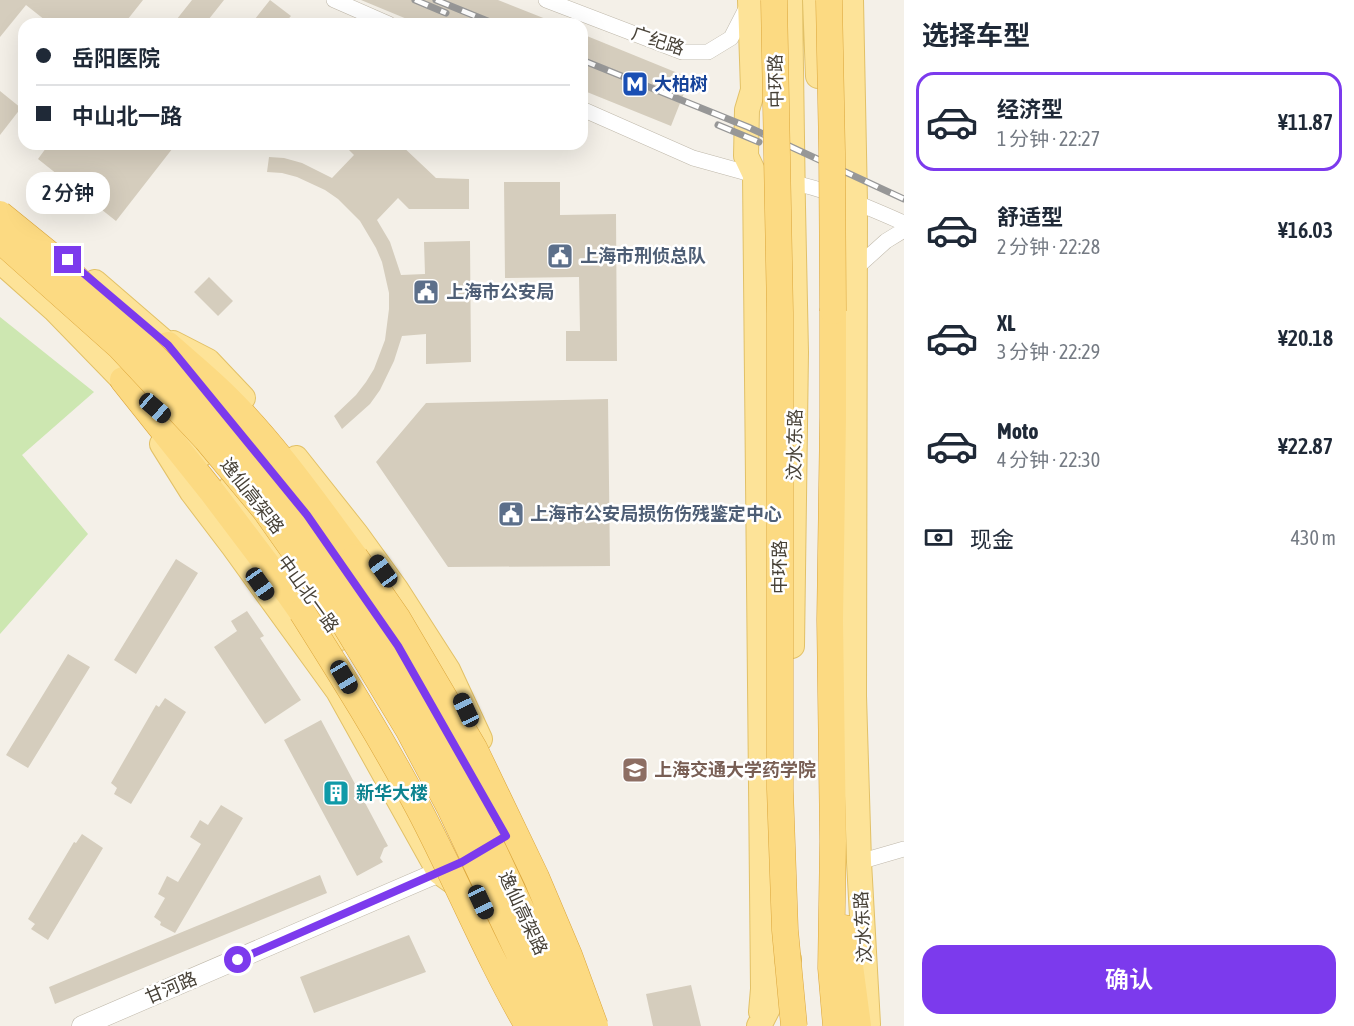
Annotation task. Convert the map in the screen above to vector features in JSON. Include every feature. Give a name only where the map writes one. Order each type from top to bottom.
[{"type":"highway","points":[[829,0],[833,405],[830,620],[833,842],[831,968],[837,1026]]},
{"type":"highway","name":"中环路","points":[[758,1],[780,325],[780,789],[785,930],[794,1026]]},
{"type":"highway","name":"逸仙高架路","points":[[0,214],[64,266],[188,391],[276,493],[328,563],[378,640],[442,748],[494,851],[576,1026]]},
{"type":"highway","name":"逸仙高架路","points":[[0,240],[120,347],[206,439],[265,510],[339,615],[408,729],[450,808],[553,1026]]},
{"type":"highway","points":[[162,340],[226,397],[256,430],[303,486],[403,627],[474,748],[536,877],[596,1026]]},
{"type":"highway","points":[[123,380],[290,595],[344,677],[420,811],[480,935],[528,1026]]},
{"type":"highway","points":[[777,1026],[780,789]]},
{"type":"highway","points":[[833,842],[858,1026]]},
{"type":"main road","name":"汶水东路","points":[[758,1026],[783,978],[792,949],[794,926],[791,724],[796,352],[790,0]]},
{"type":"main road","name":"汶水东路","points":[[815,0],[819,93],[821,358],[818,554],[822,804],[831,1026]]},
{"type":"main road","name":"汶水东路","points":[[851,0],[855,202],[854,696],[859,862],[868,1026]]},
{"type":"main road","name":"汶水东路","points":[[758,1],[753,90],[747,110],[746,156],[755,175],[763,989],[758,1026]]},
{"type":"main road","points":[[0,203],[162,340],[307,515],[398,646],[513,832],[529,882],[601,1026]]},
{"type":"main road","name":"中山北一路","points":[[0,261],[54,309],[123,380],[187,436],[240,497],[291,572],[342,640],[413,758],[539,1026]]},
{"type":"main road","points":[[123,380],[192,492],[338,691],[439,872],[481,902]]},
{"type":"main road","points":[[758,566],[794,503]]},
{"type":"street","points":[[334,0],[375,18]]},
{"type":"street","name":"广纪路","points":[[546,0],[682,52],[708,52],[731,38],[758,1]]},
{"type":"street","points":[[588,112],[693,158],[755,175],[820,189],[904,223]]},
{"type":"street","points":[[855,268],[886,241],[904,230]]},
{"type":"street","name":"甘河路","points":[[82,1026],[462,862],[513,832]]},
{"type":"street","points":[[859,862],[904,849]]},
{"type":"green space","points":[[0,317],[94,392],[22,455],[88,534],[0,634]]},
{"type":"building","points":[[0,0],[143,0],[129,18],[42,18],[26,5],[0,37]]},
{"type":"building","points":[[192,0],[224,0],[210,18],[178,18]]},
{"type":"building","points":[[270,0],[291,16],[289,18],[256,18]]},
{"type":"building","points":[[361,0],[498,0],[543,18],[404,18]]},
{"type":"building","name":"大柏树","points":[[588,36],[690,78],[671,126],[588,92]]},
{"type":"building","points":[[0,91],[18,106],[18,112],[0,135]]},
{"type":"building","points":[[45,150],[171,150],[116,221],[38,159]]},
{"type":"building","points":[[349,150],[406,150],[436,178],[469,179],[469,209],[409,209],[398,198],[377,220],[390,242],[401,275],[425,274],[424,242],[470,241],[471,362],[426,364],[426,334],[402,336],[394,361],[380,390],[370,404],[342,429],[334,416],[366,382],[374,369],[385,340],[389,293],[382,262],[360,221],[338,199],[297,177],[267,172],[269,157],[284,158],[302,163],[332,178],[354,155]]},
{"type":"building","name":"上海市刑侦总队","points":[[504,182],[560,182],[560,215],[616,214],[617,361],[566,361],[566,331],[580,331],[579,277],[505,278]]},
{"type":"building","points":[[209,277],[233,301],[218,316],[194,292]]},
{"type":"building","name":"上海市公安局损伤伤残鉴定中心","points":[[608,399],[610,566],[448,567],[376,462],[426,403]]},
{"type":"building","points":[[176,559],[198,573],[136,674],[114,660]]},
{"type":"building","points":[[247,611],[264,636],[260,638],[301,700],[265,724],[214,647],[237,631],[231,621]]},
{"type":"building","points":[[68,654],[90,667],[28,768],[6,755]]},
{"type":"building","points":[[165,698],[186,712],[131,804],[114,794],[117,788],[111,783],[156,705],[159,707]]},
{"type":"building","name":"新华大楼","points":[[321,720],[388,846],[384,848],[380,858],[383,862],[357,876],[284,740]]},
{"type":"building","points":[[221,805],[243,818],[175,933],[160,925],[161,922],[154,917],[165,898],[158,894],[167,876],[178,882],[201,844],[190,837],[200,820],[208,825]]},
{"type":"building","points":[[82,834],[103,848],[48,940],[31,929],[35,924],[28,919],[74,842],[76,843]]},
{"type":"building","points":[[320,875],[327,893],[55,1004],[49,987]]},
{"type":"building","points":[[409,935],[426,972],[314,1013],[300,977]]},
{"type":"building","points":[[691,985],[701,1026],[653,1026],[646,994]]},
{"type":"railway","points":[[415,0],[446,13]]},
{"type":"railway","points":[[436,0],[480,18]]},
{"type":"railway","points":[[588,62],[748,127],[904,199]]},
{"type":"railway","points":[[718,125],[759,142]]},
{"type":"place","name":"大柏树","points":[[635,84]]},
{"type":"place","name":"上海市刑侦总队","points":[[560,256]]},
{"type":"place","name":"上海市公安局","points":[[426,292]]},
{"type":"place","name":"上海市公安局损伤伤残鉴定中心","points":[[511,514]]},
{"type":"place","name":"上海交通大学药学院","points":[[635,770]]},
{"type":"place","name":"新华大楼","points":[[336,793]]},
{"type":"route","points":[[68,260],[168,345],[307,515],[398,646],[506,836],[462,862],[238,960]]}]
